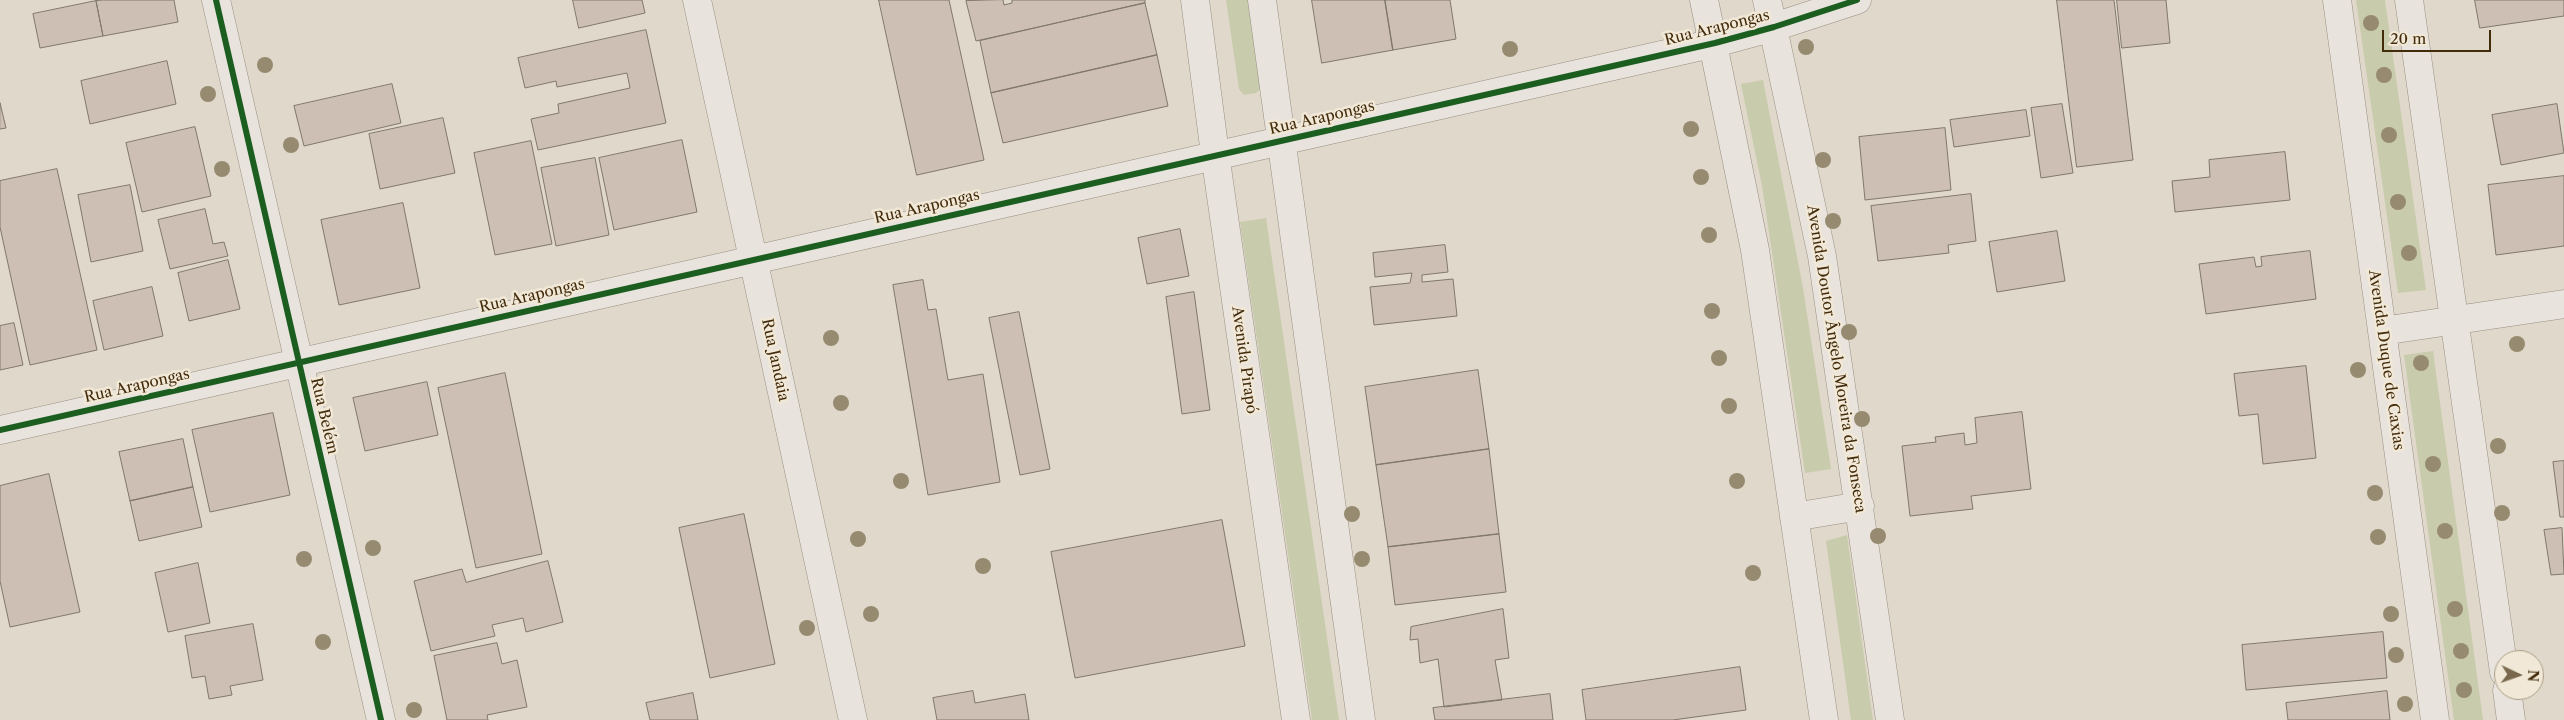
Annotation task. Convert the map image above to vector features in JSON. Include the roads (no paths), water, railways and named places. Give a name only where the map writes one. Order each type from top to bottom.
[{"type":"street","name":"Rua Belém","points":[[216,0],[381,720]]},
{"type":"street","name":"Rua Jandaia","points":[[697,0],[853,720]]},
{"type":"street","name":"Avenida Pirapó","points":[[1195,0],[1215,154],[1296,720]]},
{"type":"street","points":[[1262,0],[1362,720]]},
{"type":"street","points":[[1704,0],[1715,43],[1755,250],[1824,720]]},
{"type":"street","name":"Avenida Doutor Ângelo Moreira da Fonseca","points":[[1767,0],[1822,256],[1890,720]]},
{"type":"street","name":"Rua Arapongas","points":[[0,430],[1215,154],[1715,43],[1774,27],[1857,0]]},
{"type":"street","name":"Avenida Duque de Caxias","points":[[2337,0],[2435,720]]},
{"type":"street","points":[[2409,0],[2501,650]]},
{"type":"street","points":[[2382,331],[2564,304]]},
{"type":"street","points":[[1794,517],[1860,506]]},
{"type":"street","points":[[2508,700],[2511,720]]}]
